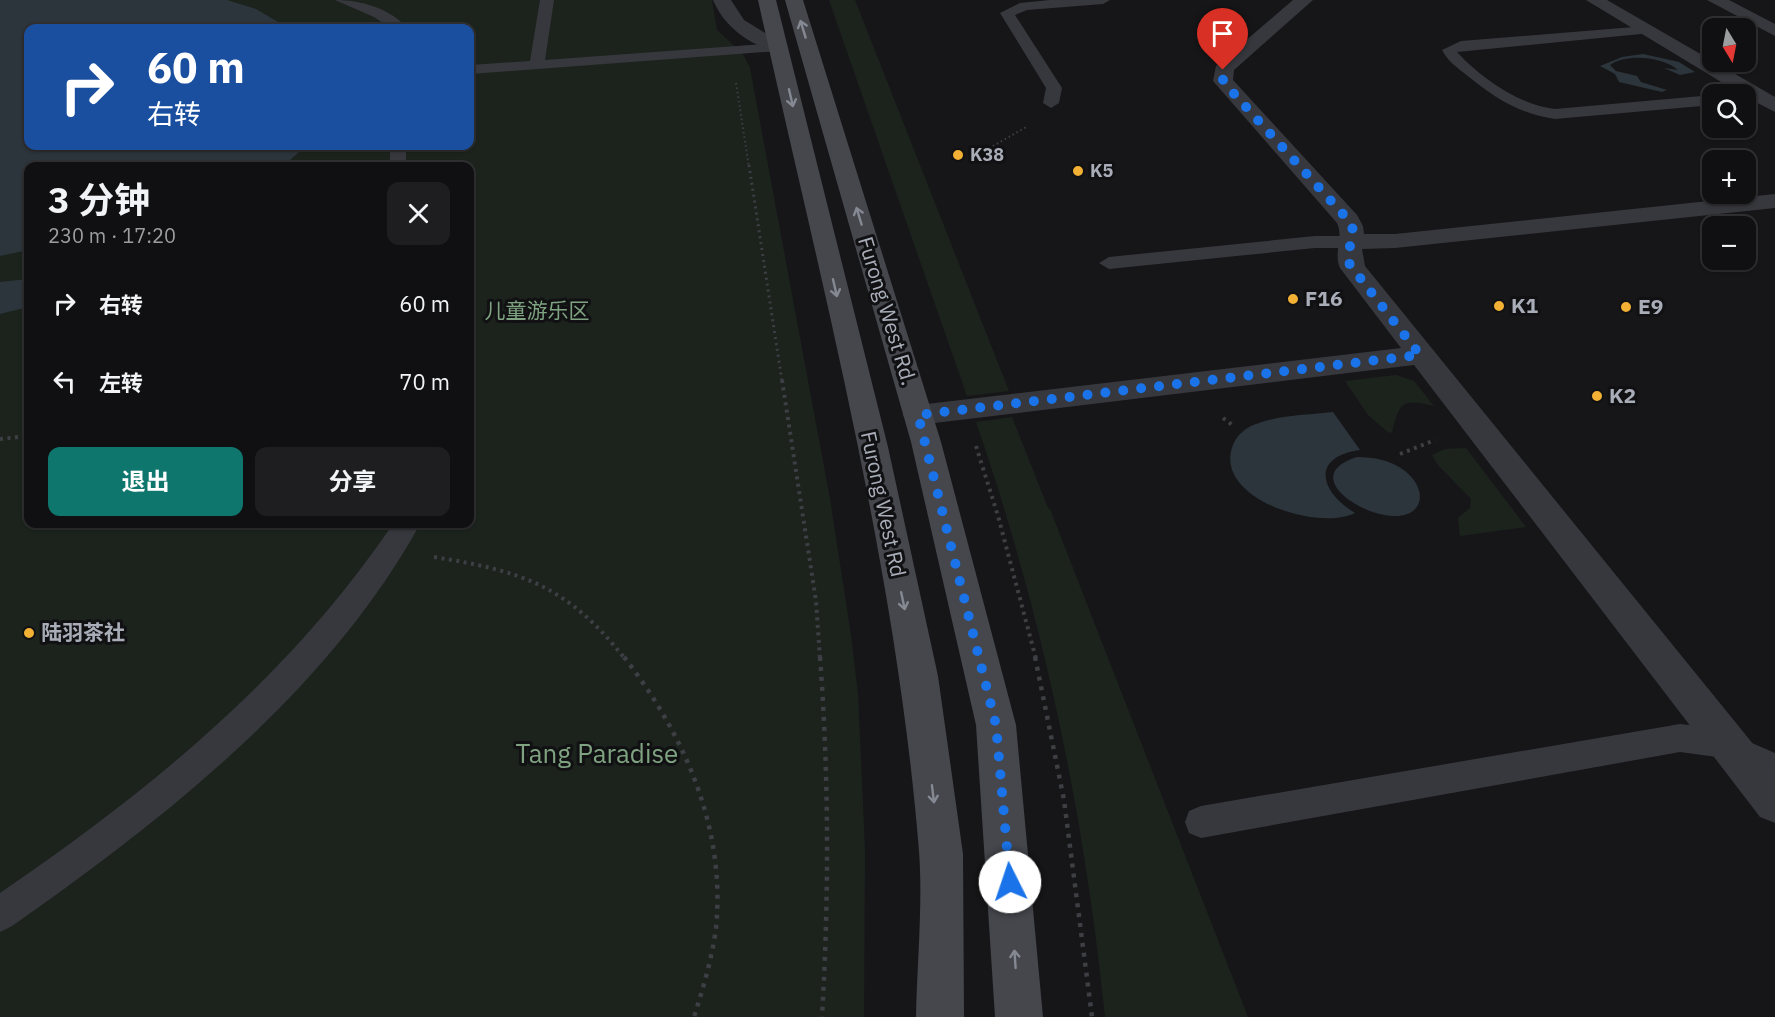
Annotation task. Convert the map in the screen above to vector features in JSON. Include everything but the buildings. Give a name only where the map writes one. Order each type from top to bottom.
[{"type":"main road","name":"Furong West Rd","points":[[767,0],[872,447],[918,676],[941,854],[940,1017]]},
{"type":"main road","name":"Furong West Rd.","points":[[794,0],[918,415],[996,725],[1019,1017]]},
{"type":"street","points":[[722,0],[730,19],[745,31],[779,47]]},
{"type":"street","points":[[1304,0],[1227,66],[1222,75],[1227,86],[1348,220],[1353,229],[1347,258],[1350,265],[1775,803]]},
{"type":"street","points":[[1595,0],[1760,100]]},
{"type":"street","points":[[1716,0],[1775,31]]},
{"type":"street","points":[[1351,242],[1395,241],[1775,201]]},
{"type":"street","points":[[918,415],[1420,355]]},
{"type":"lane","points":[[342,0],[379,14],[394,24]]},
{"type":"lane","points":[[537,65],[547,0]]},
{"type":"lane","points":[[1051,103],[1054,88],[1007,13],[1025,6],[1103,0]]},
{"type":"lane","points":[[1646,30],[1461,45],[1449,50],[1452,56],[1517,105],[1534,112],[1555,114],[1702,101]]},
{"type":"lane","points":[[474,70],[779,47]]},
{"type":"lane","points":[[1109,263],[1315,242],[1351,242]]},
{"type":"lane","points":[[0,914],[111,833],[189,770],[238,725],[326,633],[390,551],[404,528]]},
{"type":"lane","points":[[1201,822],[1680,738],[1699,737],[1733,748],[1775,768]]},
{"type":"path","points":[[736,81],[816,601],[827,756],[826,926],[822,1017]]},
{"type":"path","points":[[0,439],[24,436]]},
{"type":"path","points":[[390,551],[437,557],[502,572],[540,585],[566,599],[608,639],[663,712],[684,749],[701,791],[717,867],[718,925],[713,956],[694,1017]]},
{"type":"green space","name":"Tang Paradise","points":[[0,0],[712,0],[717,30],[743,54],[750,68],[830,499],[851,635],[858,694],[865,849],[864,1017],[0,1017]]},
{"type":"green space","points":[[829,0],[855,0],[1009,391],[967,396]]},
{"type":"green space","points":[[1396,375],[1414,381],[1434,406],[1414,403],[1403,405],[1392,432],[1389,433],[1368,415],[1345,381]]},
{"type":"green space","points":[[1012,417],[1248,1017],[1105,1017],[1085,865],[1058,715],[1021,568],[976,422]]},
{"type":"green space","points":[[1466,448],[1526,527],[1460,536],[1458,518],[1470,508],[1471,499],[1438,465],[1432,455],[1445,449]]},
{"type":"shaded area","points":[[0,0],[227,0],[256,9],[281,24],[24,24],[24,150],[301,150],[288,162],[24,162],[24,251],[0,256]]},
{"type":"shaded area","points":[[1643,54],[1679,62],[1695,72],[1680,75],[1664,68],[1678,70],[1663,62],[1645,58],[1626,59],[1610,65],[1616,71],[1637,76],[1641,82],[1667,90],[1662,92],[1619,82],[1615,74],[1600,66],[1622,57]]},
{"type":"shaded area","points":[[24,279],[24,308],[0,314],[0,282]]},
{"type":"shaded area","points":[[1333,412],[1360,450],[1344,454],[1333,460],[1327,467],[1328,486],[1343,505],[1355,513],[1338,518],[1317,518],[1294,514],[1272,506],[1252,494],[1238,480],[1231,464],[1233,445],[1245,430],[1260,422]]},
{"type":"shaded area","points":[[1357,457],[1382,460],[1405,471],[1417,485],[1420,493],[1417,507],[1404,515],[1379,514],[1352,502],[1341,493],[1334,483],[1334,474],[1341,465]]},
{"type":"place","name":"K38","points":[[958,155]]},
{"type":"place","name":"K5","points":[[1078,171]]},
{"type":"place","name":"F16","points":[[1293,299]]},
{"type":"place","name":"K1","points":[[1499,306]]},
{"type":"place","name":"E9","points":[[1626,307]]},
{"type":"place","name":"K2","points":[[1597,396]]},
{"type":"place","name":"陆羽茶社","points":[[29,633]]},
{"type":"route","points":[[1010,882],[996,725],[918,415],[1420,355],[1350,265],[1347,258],[1353,236],[1351,223],[1227,86],[1223,81],[1223,70]]},
{"type":"park label","name":"儿童游乐区","points":[[537,311]]}]
